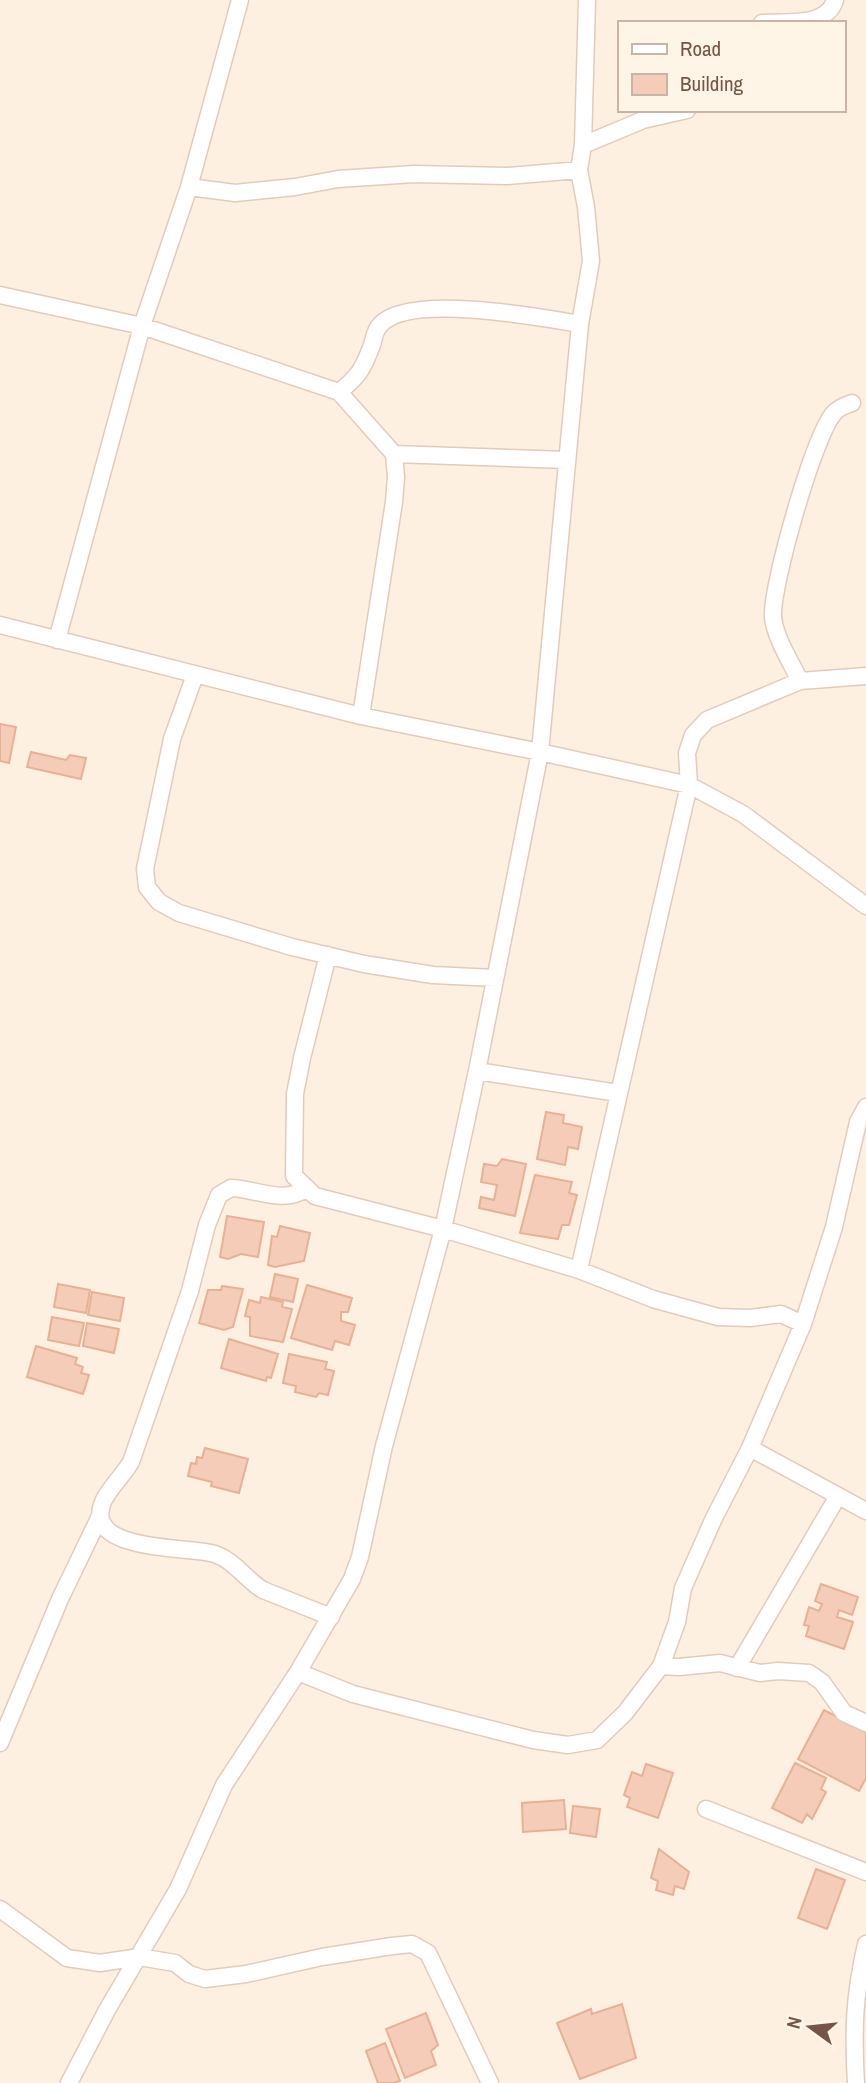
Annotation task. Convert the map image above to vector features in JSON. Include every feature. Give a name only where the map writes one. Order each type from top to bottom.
[{"type":"street","points":[[57,640],[142,326],[189,187],[240,0]]},
{"type":"street","points":[[69,2083],[107,2010],[178,1889],[224,1785],[298,1672],[352,1579],[360,1557],[384,1446],[443,1229],[540,752],[580,324],[591,261],[586,207],[579,170],[583,145],[587,0]]},
{"type":"street","points":[[798,21],[816,20],[832,9],[835,0]]},
{"type":"street","points":[[583,145],[643,120],[678,112]]},
{"type":"street","points":[[189,187],[234,193],[295,187],[338,179],[414,174],[507,176],[579,170]]},
{"type":"street","points":[[0,295],[142,326],[339,392],[394,454],[394,502],[361,716]]},
{"type":"street","points":[[339,392],[359,377],[378,326],[393,314],[446,309],[498,312],[580,324]]},
{"type":"street","points":[[800,681],[773,619],[775,592],[794,519],[825,427],[835,411],[852,403]]},
{"type":"street","points":[[394,454],[567,460]]},
{"type":"street","points":[[0,625],[361,716],[689,785],[743,814],[866,906]]},
{"type":"street","points":[[195,675],[172,739],[145,869],[146,887],[159,902],[179,913],[292,947],[365,964],[433,975],[495,978]]},
{"type":"street","points":[[579,1270],[689,785],[687,753],[693,735],[707,720],[800,681],[866,676]]},
{"type":"street","points":[[328,955],[295,1094],[295,1176],[315,1196],[443,1229],[579,1270],[653,1300],[718,1317],[750,1318],[781,1314],[803,1324]]},
{"type":"street","points":[[477,1071],[618,1093]]},
{"type":"street","points":[[298,1672],[353,1694],[533,1740],[568,1745],[597,1740],[625,1713],[661,1666],[677,1622],[683,1588],[714,1518],[750,1448],[803,1324],[834,1227],[858,1122],[866,1107]]},
{"type":"street","points":[[0,1743],[60,1599],[100,1516],[104,1500],[121,1480],[131,1462],[191,1291],[207,1225],[219,1195],[231,1188],[284,1197],[295,1196],[307,1188]]},
{"type":"street","points":[[750,1448],[866,1511]]},
{"type":"street","points":[[737,1668],[838,1496]]},
{"type":"street","points":[[100,1516],[108,1531],[127,1541],[212,1553],[229,1561],[263,1590],[331,1617]]},
{"type":"street","points":[[661,1666],[720,1663],[760,1673],[809,1673],[822,1682],[844,1713],[866,1723]]},
{"type":"street","points":[[706,1809],[866,1872]]},
{"type":"street","points":[[0,1909],[67,1958],[100,1963],[139,1957],[175,1963],[189,1974],[205,1979],[322,1957],[412,1944],[428,1953],[490,2083]]},
{"type":"street","points":[[856,2083],[853,2030],[855,1999],[863,1970],[866,1944]]},
{"type":"building","points":[[0,724],[16,727],[9,763],[0,761]]},
{"type":"building","points":[[31,752],[66,760],[70,755],[86,758],[81,779],[27,767]]},
{"type":"building","points":[[546,1112],[564,1115],[563,1123],[582,1127],[578,1149],[568,1147],[565,1165],[537,1159]]},
{"type":"building","points":[[502,1159],[526,1164],[515,1216],[479,1208],[481,1197],[494,1200],[497,1185],[481,1182],[484,1164],[497,1166]]},
{"type":"building","points":[[535,1175],[572,1182],[569,1193],[577,1195],[569,1225],[562,1225],[558,1239],[520,1233]]},
{"type":"building","points":[[227,1216],[264,1222],[258,1257],[241,1254],[228,1259],[220,1257]]},
{"type":"building","points":[[280,1226],[310,1233],[304,1261],[275,1267],[268,1265],[272,1236],[277,1237]]},
{"type":"building","points":[[275,1274],[298,1279],[293,1302],[270,1297]]},
{"type":"building","points":[[58,1284],[90,1290],[86,1313],[54,1307]]},
{"type":"building","points":[[307,1285],[352,1298],[348,1312],[341,1312],[341,1321],[355,1325],[349,1345],[335,1341],[332,1350],[291,1338]]},
{"type":"building","points":[[222,1286],[243,1289],[233,1327],[224,1330],[199,1323],[208,1290],[221,1290]]},
{"type":"building","points":[[92,1292],[124,1298],[120,1321],[88,1315]]},
{"type":"building","points":[[261,1297],[283,1302],[282,1307],[292,1309],[283,1342],[250,1336],[250,1317],[245,1316],[249,1300],[260,1303]]},
{"type":"building","points":[[52,1317],[84,1323],[79,1346],[48,1340]]},
{"type":"building","points":[[87,1323],[119,1329],[114,1353],[83,1346]]},
{"type":"building","points":[[229,1339],[278,1354],[271,1378],[267,1377],[266,1381],[221,1368]]},
{"type":"building","points":[[36,1346],[77,1358],[75,1364],[83,1367],[81,1373],[89,1375],[83,1394],[27,1377]]},
{"type":"building","points":[[289,1354],[327,1362],[325,1369],[334,1371],[328,1395],[319,1393],[316,1397],[295,1392],[296,1386],[283,1383]]},
{"type":"building","points":[[205,1448],[248,1459],[239,1493],[211,1486],[212,1482],[188,1476],[191,1463],[196,1464],[197,1457],[202,1458]]},
{"type":"building","points":[[821,1584],[858,1597],[852,1615],[839,1610],[837,1617],[853,1622],[844,1649],[806,1636],[809,1626],[804,1625],[809,1607],[819,1611],[822,1604],[815,1601]]},
{"type":"building","points":[[824,1710],[866,1732],[866,1778],[859,1791],[798,1759]]},
{"type":"building","points":[[795,1763],[826,1778],[821,1789],[826,1792],[812,1819],[807,1814],[802,1823],[772,1808]]},
{"type":"building","points":[[646,1764],[673,1773],[658,1818],[627,1807],[630,1798],[624,1795],[632,1772],[642,1776]]},
{"type":"building","points":[[564,1800],[566,1829],[523,1832],[522,1803]]},
{"type":"building","points":[[573,1806],[600,1809],[596,1837],[570,1833]]},
{"type":"building","points":[[659,1849],[689,1872],[684,1889],[675,1886],[673,1895],[656,1890],[658,1881],[651,1878]]},
{"type":"building","points":[[816,1869],[845,1880],[827,1929],[798,1918]]},
{"type":"building","points":[[622,2004],[636,2058],[580,2079],[557,2023],[591,2009],[592,2014]]},
{"type":"building","points":[[426,2013],[438,2045],[431,2051],[436,2065],[405,2078],[386,2029]]},
{"type":"building","points":[[385,2043],[400,2081],[394,2083],[378,2083],[366,2051]]}]
